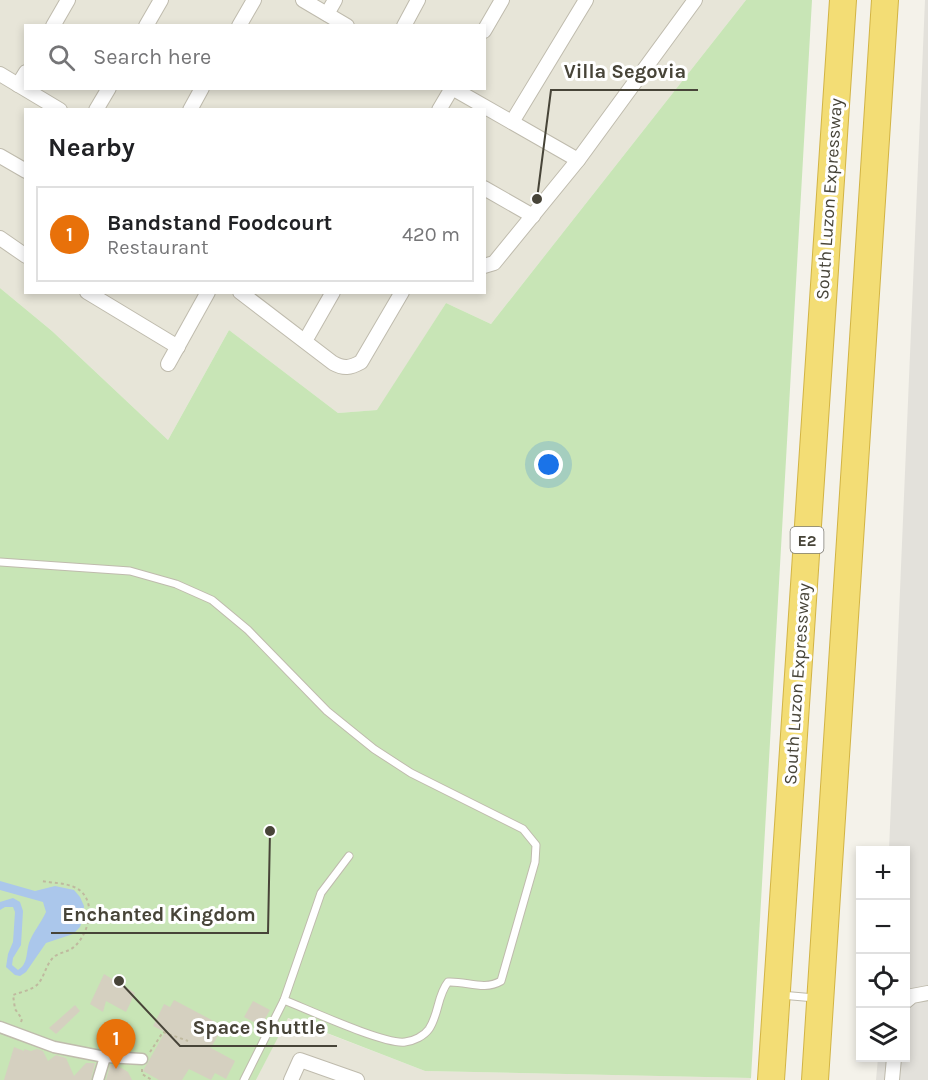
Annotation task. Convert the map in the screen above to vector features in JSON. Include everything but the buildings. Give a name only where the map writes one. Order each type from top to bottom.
[{"type":"highway","name":"South Luzon Expressway","points":[[771,1080],[843,0]]},
{"type":"highway","name":"E2","points":[[815,1080],[885,0]]},
{"type":"street","points":[[54,24],[68,0]]},
{"type":"street","points":[[147,24],[161,0]]},
{"type":"street","points":[[240,24],[254,0]]},
{"type":"street","points":[[303,0],[344,24]]},
{"type":"street","points":[[327,14],[335,0]]},
{"type":"street","points":[[405,24],[418,0]]},
{"type":"street","points":[[486,28],[502,0]]},
{"type":"street","points":[[512,122],[586,0]]},
{"type":"street","points":[[486,265],[494,263],[578,160],[695,0]]},
{"type":"street","points":[[0,75],[24,89]]},
{"type":"street","points":[[18,85],[24,75]]},
{"type":"street","points":[[26,90],[57,108]]},
{"type":"street","points":[[97,108],[108,90]]},
{"type":"street","points":[[191,108],[201,90]]},
{"type":"street","points":[[440,108],[451,90]]},
{"type":"street","points":[[456,90],[578,160]]},
{"type":"street","points":[[0,156],[24,170]]},
{"type":"street","points":[[486,189],[533,216]]},
{"type":"street","points":[[0,238],[24,255]]},
{"type":"street","points":[[90,294],[178,347]]},
{"type":"street","points":[[168,364],[207,294]]},
{"type":"street","points":[[243,294],[333,363],[343,368],[361,362],[401,294]]},
{"type":"street","points":[[305,341],[332,294]]},
{"type":"street","points":[[910,998],[928,993]]},
{"type":"street","points":[[0,1026],[54,1047],[105,1058],[142,1059]]},
{"type":"street","points":[[98,1080],[105,1058]]},
{"type":"street","points":[[291,1080],[300,1060],[357,1080]]},
{"type":"street","points":[[892,1080],[894,1062]]},
{"type":"lane","points":[[0,562],[130,571],[176,585],[212,600],[248,630],[327,711],[374,749],[411,773],[523,830],[536,845],[535,862],[501,981],[484,987],[461,981],[448,982],[442,991],[429,1029],[419,1037],[404,1042],[378,1037],[284,1000]]},
{"type":"lane","points":[[244,1080],[284,1000],[321,893],[349,856]]},
{"type":"lane","points":[[777,995],[820,999]]},
{"type":"path","points":[[17,1033],[22,1019],[15,1009],[13,994],[28,990],[39,983],[50,961],[55,956],[68,952],[82,939],[89,920],[90,906],[81,891],[76,887],[42,881]]},
{"type":"path","points":[[152,1080],[142,1074],[142,1059],[149,1054],[163,1032],[188,1041]]},
{"type":"shaded area","points":[[0,0],[746,0],[491,324],[446,303],[378,410],[338,413],[229,330],[168,440],[52,331],[0,288]]},
{"type":"shaded area","points":[[925,0],[928,0],[928,1080],[876,1080],[878,1062],[910,1062],[910,846],[889,846]]},
{"type":"shaded area","points":[[287,1018],[425,1071],[751,1078],[750,1080],[256,1080]]},
{"type":"green space","points":[[746,0],[812,0],[751,1078],[425,1071],[288,1018],[256,1080],[0,1080],[0,288],[52,331],[168,440],[229,330],[338,413],[377,410],[446,303],[491,324]]},
{"type":"water","points":[[0,881],[35,891],[55,886],[74,890],[84,906],[80,927],[73,934],[46,943],[26,972],[20,976],[15,975],[6,967],[13,942],[15,912],[13,907],[0,910],[0,902],[13,898],[20,902],[23,911],[21,945],[13,958],[12,965],[18,970],[25,961],[29,943],[46,912],[43,902],[0,890]]},
{"type":"place","name":"Villa Segovia","points":[[537,199]]},
{"type":"place","name":"Enchanted Kingdom","points":[[270,831]]},
{"type":"place","name":"Space Shuttle","points":[[119,981]]},
{"type":"place","name":"Bandstand Foodcourt","points":[[116,1069]]}]
